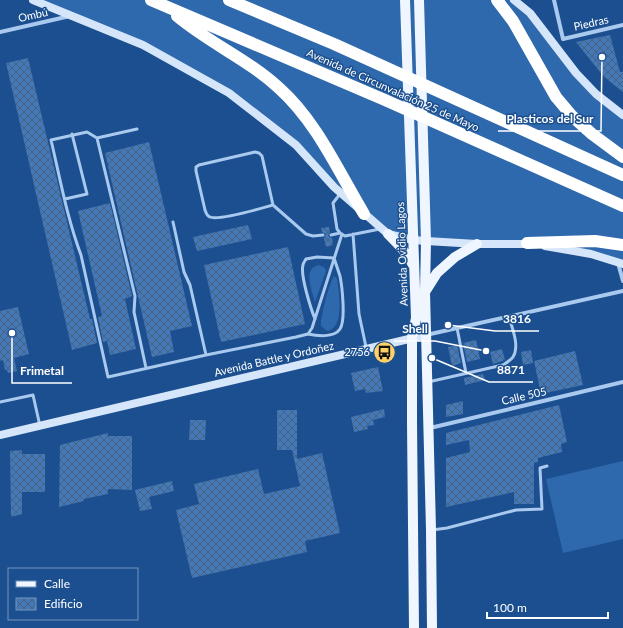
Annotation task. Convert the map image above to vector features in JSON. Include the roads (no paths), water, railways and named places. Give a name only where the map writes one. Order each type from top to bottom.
[{"type":"highway","name":"Avenida de Circunvalación 25 de Mayo","points":[[151,0],[377,97],[623,206]]},
{"type":"highway","name":"Avenida de Circunvalación 25 de Mayo","points":[[229,0],[341,48],[623,174]]},
{"type":"highway","points":[[497,0],[513,21],[556,97],[572,116],[592,134],[623,157]]},
{"type":"highway","points":[[166,6],[186,24],[240,58],[279,88],[307,117],[364,214]]},
{"type":"highway","points":[[527,243],[595,241],[623,245]]},
{"type":"main road","points":[[33,0],[143,46],[229,93],[296,145],[341,193],[400,245],[408,255],[414,267]]},
{"type":"main road","name":"Avenida Ovidio Lagos","points":[[405,0],[416,318],[412,338],[414,628]]},
{"type":"main road","name":"Avenida Ovidio Lagos","points":[[419,0],[426,241],[425,292],[432,628]]},
{"type":"main road","points":[[514,0],[530,13],[576,74],[596,94],[623,116]]},
{"type":"main road","points":[[385,231],[413,240],[477,244],[527,243],[591,254],[621,263]]},
{"type":"main road","points":[[425,292],[437,273],[455,257],[477,244]]},
{"type":"main road","name":"Avenida Battle y Ordoñez","points":[[0,435],[426,335]]},
{"type":"street","points":[[554,0],[563,39],[556,48]]},
{"type":"street","name":"Ombú","points":[[0,32],[71,16]]},
{"type":"street","name":"Piedras","points":[[563,39],[623,25]]},
{"type":"street","points":[[621,263],[623,282]]},
{"type":"street","name":"Avenida Battle y Ordoñez","points":[[426,335],[623,290]]},
{"type":"street","name":"Calle 505","points":[[429,428],[623,382]]},
{"type":"lane","points":[[97,138],[137,129]]},
{"type":"lane","points":[[146,368],[134,312],[135,296],[97,138],[88,132],[72,134],[51,140],[76,242],[81,255],[108,377],[308,334],[318,336],[336,332],[341,328],[342,307],[340,277],[334,258]]},
{"type":"lane","points":[[65,199],[87,194],[72,134]]},
{"type":"lane","points":[[273,205],[223,217],[211,218],[207,215],[205,210],[196,167],[255,152],[259,153],[262,156],[273,205],[306,234],[313,236],[323,235]]},
{"type":"lane","points":[[341,193],[333,203],[337,229],[341,234]]},
{"type":"lane","points":[[173,222],[184,272],[190,286],[206,355]]},
{"type":"lane","points":[[331,234],[341,234],[346,236],[385,231]]},
{"type":"lane","points":[[308,334],[315,319],[341,234]]},
{"type":"lane","points":[[353,234],[359,314],[366,349]]},
{"type":"lane","points":[[315,319],[311,310],[304,278],[303,265],[306,260],[317,257],[334,258]]},
{"type":"lane","points":[[428,382],[503,365],[513,358],[516,348],[515,337],[509,317]]},
{"type":"lane","points":[[457,328],[466,373]]},
{"type":"lane","points":[[0,402],[33,395],[40,426]]},
{"type":"lane","points":[[431,530],[447,528],[516,510],[542,509],[540,468],[547,466]]},
{"type":"place","name":"Plasticos del Sur","points":[[602,57]]},
{"type":"place","name":"3816","points":[[448,325]]},
{"type":"place","name":"Frimetal","points":[[12,333]]},
{"type":"place","name":"Shell","points":[[486,351]]},
{"type":"place","name":"2756","points":[[385,352]]},
{"type":"place","name":"8871","points":[[432,358]]}]
